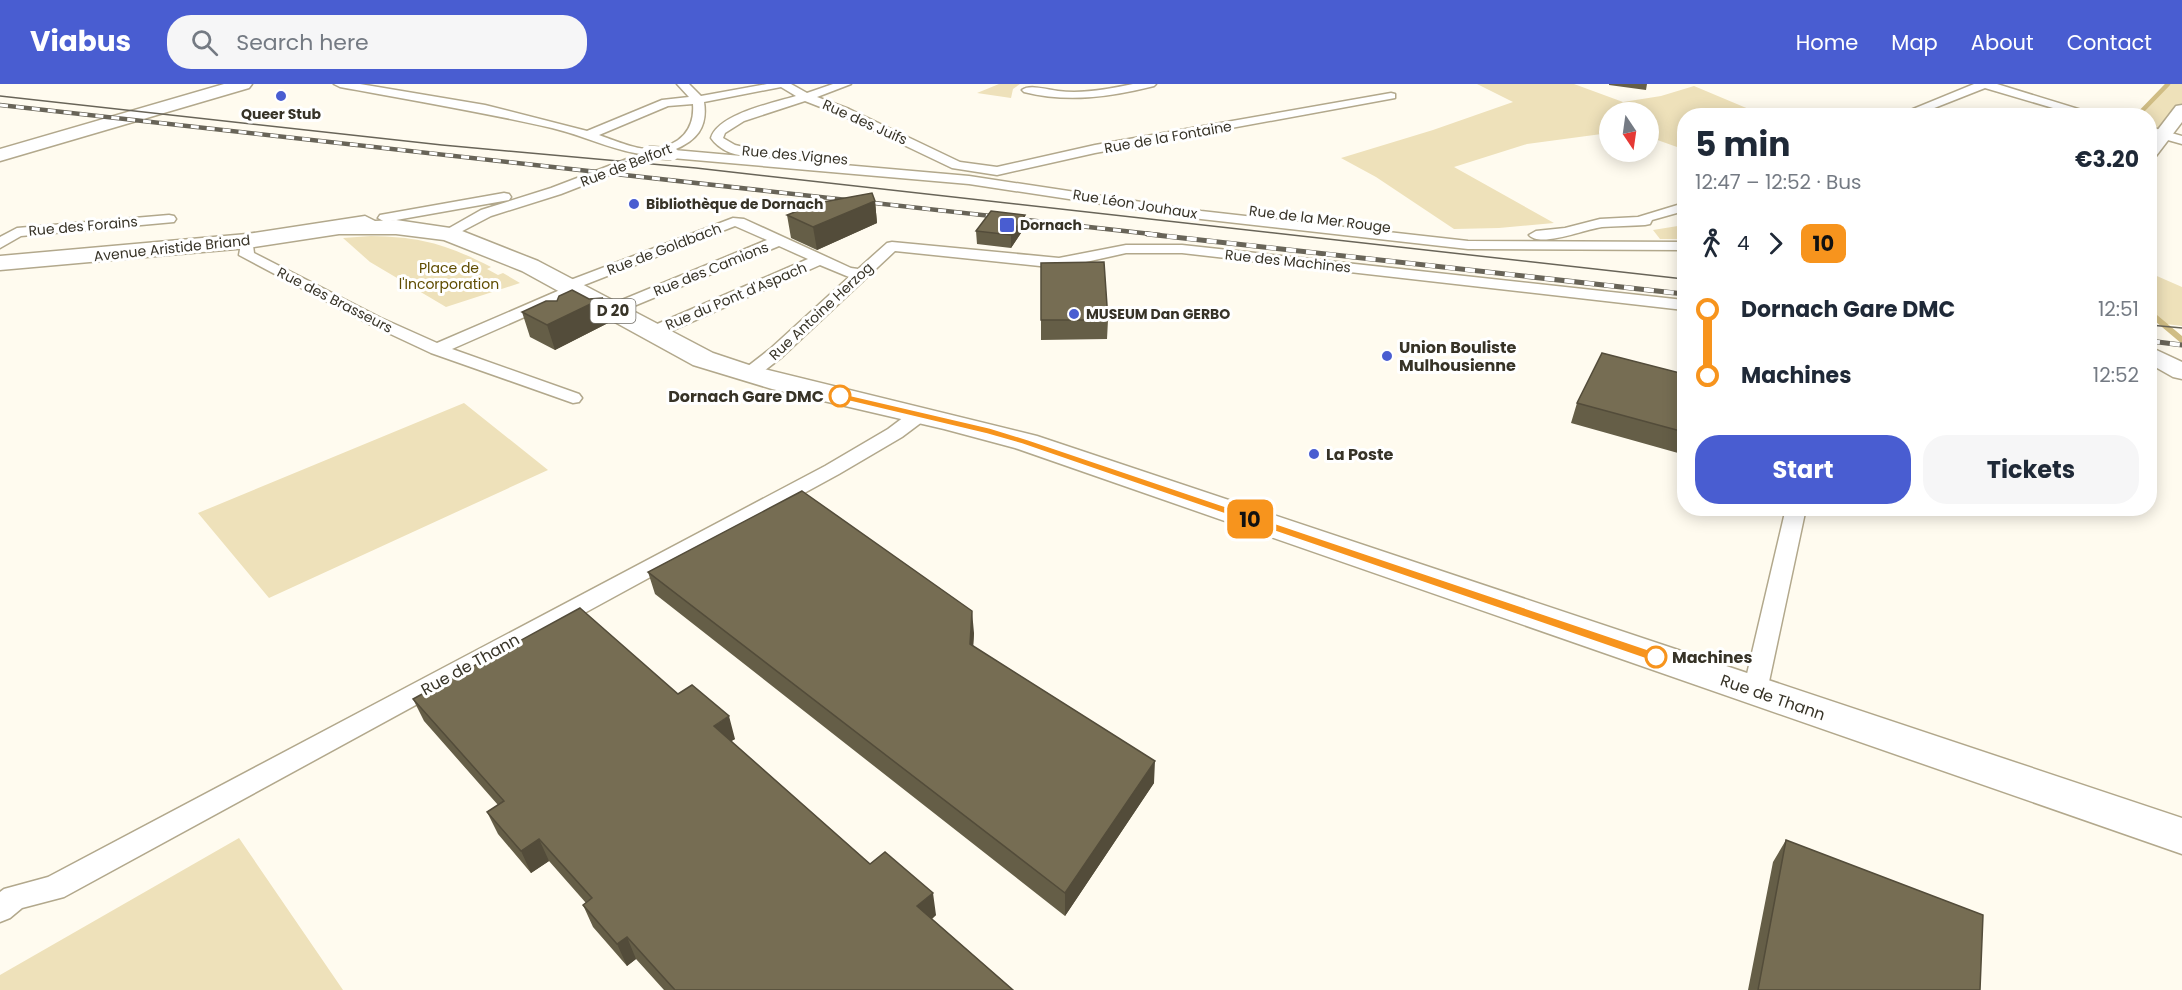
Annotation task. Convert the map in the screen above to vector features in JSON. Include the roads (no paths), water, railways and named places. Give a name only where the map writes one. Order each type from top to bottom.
[{"type":"main road","points":[[0,155],[243,84]]},
{"type":"main road","name":"Avenue Aristide Briand","points":[[0,263],[247,241],[344,228],[385,218],[449,219],[459,229]]},
{"type":"main road","name":"Avenue Aristide Briand","points":[[344,228],[459,229]]},
{"type":"main road","name":"Rue de Thann","points":[[459,229],[495,254],[517,260],[702,359],[749,374],[990,431],[1026,442],[2182,836]]},
{"type":"street","name":"Rue Léon Jouhaux","points":[[340,84],[485,109],[588,135],[620,147],[648,152],[958,179],[1201,215],[1468,244],[1677,246]]},
{"type":"street","points":[[683,84],[698,100]]},
{"type":"street","points":[[588,135],[666,103],[759,90],[781,84]]},
{"type":"street","name":"Rue des Juifs","points":[[781,84],[946,160]]},
{"type":"street","name":"Rue des Vignes","points":[[845,84],[731,122],[720,131],[717,138],[726,146],[750,152],[918,164],[946,160]]},
{"type":"street","points":[[1028,90],[1058,97],[1079,97],[1150,84]]},
{"type":"street","points":[[1923,108],[1985,84],[2068,108]]},
{"type":"street","name":"Rue de la Fontaine","points":[[946,160],[957,165],[998,171],[1095,149],[1391,96]]},
{"type":"street","name":"Rue de Belfort","points":[[555,191],[681,143],[698,128],[700,116],[698,100]]},
{"type":"street","points":[[2157,133],[2182,110]]},
{"type":"street","points":[[2157,133],[2182,140]]},
{"type":"street","name":"Rue de la Mer Rouge","points":[[998,171],[1021,179],[1116,193],[1349,224],[1466,235],[1532,236],[1564,232],[1600,222],[1645,221],[1644,218],[1652,214],[1677,209]]},
{"type":"street","points":[[385,218],[422,210],[555,191]]},
{"type":"street","points":[[459,229],[529,205],[555,191]]},
{"type":"street","name":"Rue des Forains","points":[[0,244],[17,232],[169,219]]},
{"type":"street","points":[[1645,221],[1666,246]]},
{"type":"street","name":"Rue de Goldbach","points":[[570,288],[733,222],[739,222],[819,260],[860,274]]},
{"type":"street","name":"Rue des Brasseurs","points":[[247,241],[248,255],[375,321],[437,349],[573,398]]},
{"type":"street","name":"Rue des Camions","points":[[611,310],[778,241]]},
{"type":"street","name":"Rue Antoine Herzog","points":[[749,374],[776,353],[892,246]]},
{"type":"street","name":"Rue des Machines","points":[[892,246],[1059,263],[1126,249],[1182,249],[1677,304]]},
{"type":"street","name":"Rue du Pont d'Aspach","points":[[654,332],[819,260]]},
{"type":"street","points":[[437,349],[570,288]]},
{"type":"street","points":[[2157,358],[2182,372]]},
{"type":"street","name":"Rue de Thann","points":[[5,900],[54,888],[832,470],[895,433],[919,415]]},
{"type":"street","points":[[1755,691],[1794,516]]},
{"type":"waterway","points":[[2145,108],[2168,84]]},
{"type":"waterway","points":[[2157,319],[2182,340]]},
{"type":"tram line","points":[[0,96],[442,145],[696,168],[1677,278]]},
{"type":"tram line","points":[[2157,326],[2182,328]]},
{"type":"railway","points":[[0,105],[1160,235]]},
{"type":"railway","points":[[1147,234],[1677,293]]},
{"type":"railway","points":[[2157,342],[2182,345]]},
{"type":"place","name":"Queer Stub","points":[[281,96]]},
{"type":"place","name":"Bibliothèque de Dornach","points":[[634,204]]},
{"type":"place","name":"Dornach","points":[[1007,225]]},
{"type":"place","name":"MUSEUM Dan GERBO","points":[[1074,314]]},
{"type":"place","name":"Union Bouliste Mulhousienne","points":[[1387,356]]},
{"type":"place","name":"Dornach Gare DMC","points":[[840,396]]},
{"type":"place","name":"La Poste","points":[[1314,454]]},
{"type":"place","name":"Machines","points":[[1656,657]]},
{"type":"park label","name":"Place de l'Incorporation","points":[[449,276]]}]
